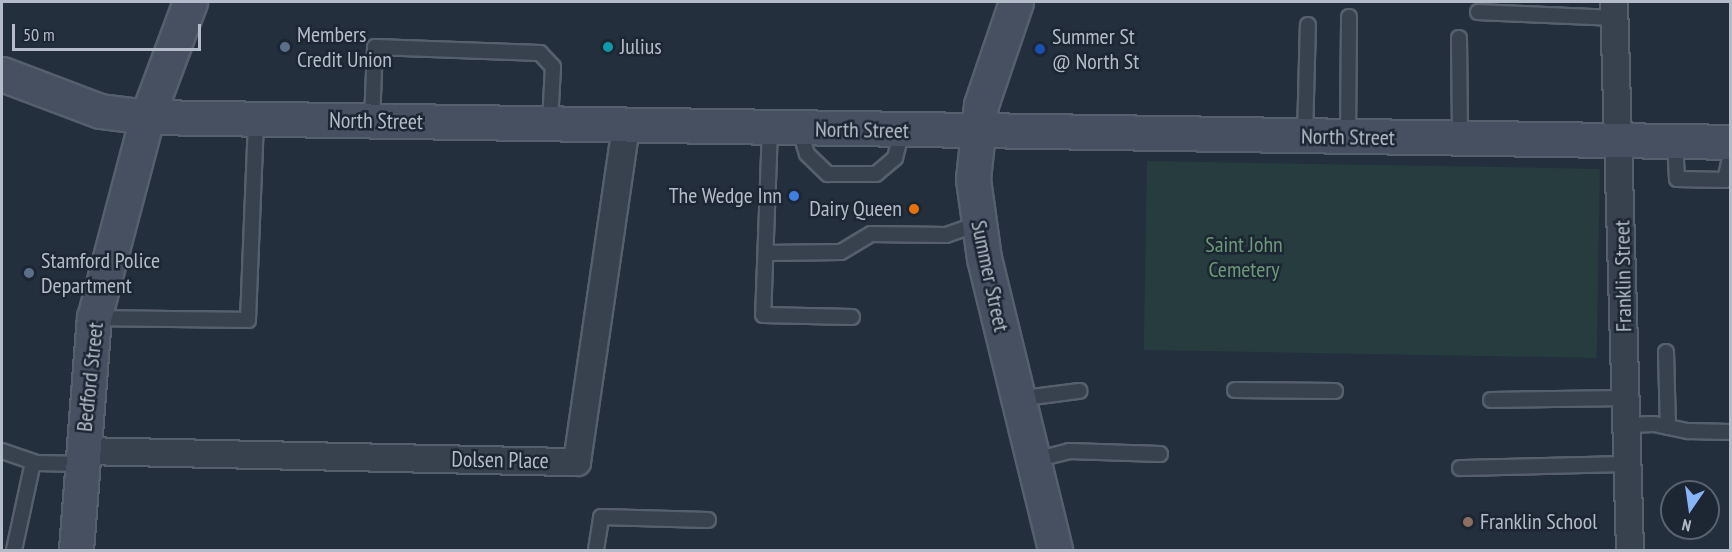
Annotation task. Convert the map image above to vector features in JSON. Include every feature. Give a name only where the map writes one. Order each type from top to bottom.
[{"type":"street","name":"Bedford Street","points":[[76,550],[94,318],[147,117],[190,2]]},
{"type":"street","name":"Summer Street","points":[[1016,2],[981,105],[973,179],[978,224],[1017,399],[1055,550]]},
{"type":"street","name":"Franklin Street","points":[[1614,10],[1630,550]]},
{"type":"street","name":"North Street","points":[[2,74],[100,111],[147,117],[977,132],[1731,142]]},
{"type":"street","name":"Dolsen Place","points":[[82,458],[577,462],[626,125]]},
{"type":"lane","points":[[1478,12],[1614,10]]},
{"type":"lane","points":[[1348,137],[1349,17]]},
{"type":"lane","points":[[1305,136],[1308,25]]},
{"type":"lane","points":[[1459,38],[1460,139]]},
{"type":"lane","points":[[372,120],[375,47],[540,53],[552,67],[550,123]]},
{"type":"lane","points":[[94,318],[248,320],[256,119]]},
{"type":"lane","points":[[784,128],[828,174],[876,174],[896,158],[902,130]]},
{"type":"lane","points":[[784,128],[766,253],[763,315],[852,317]]},
{"type":"lane","points":[[1675,141],[1677,179],[1725,180],[1731,158]]},
{"type":"lane","points":[[766,253],[841,252],[871,234],[946,235],[978,224]]},
{"type":"lane","points":[[1666,352],[1668,427]]},
{"type":"lane","points":[[1234,390],[1335,391]]},
{"type":"lane","points":[[1017,399],[1079,391]]},
{"type":"lane","points":[[1491,400],[1626,398]]},
{"type":"lane","points":[[1627,426],[1731,432]]},
{"type":"lane","points":[[2,451],[33,462],[82,458]]},
{"type":"lane","points":[[1033,460],[1069,451],[1160,454]]},
{"type":"lane","points":[[14,550],[33,462]]},
{"type":"lane","points":[[1460,468],[1628,464]]},
{"type":"lane","points":[[596,550],[601,517],[708,520]]},
{"type":"green space","name":"Saint John Cemetery","points":[[1147,161],[1600,169],[1597,358],[1144,350]]},
{"type":"place","name":"Members Credit Union","points":[[285,47]]},
{"type":"place","name":"Julius","points":[[608,47]]},
{"type":"place","name":"Summer St @ North St","points":[[1040,49]]},
{"type":"place","name":"The Wedge Inn","points":[[794,196]]},
{"type":"place","name":"Dairy Queen","points":[[914,209]]},
{"type":"place","name":"Stamford Police Department","points":[[29,273]]},
{"type":"place","name":"Franklin School","points":[[1468,522]]}]
